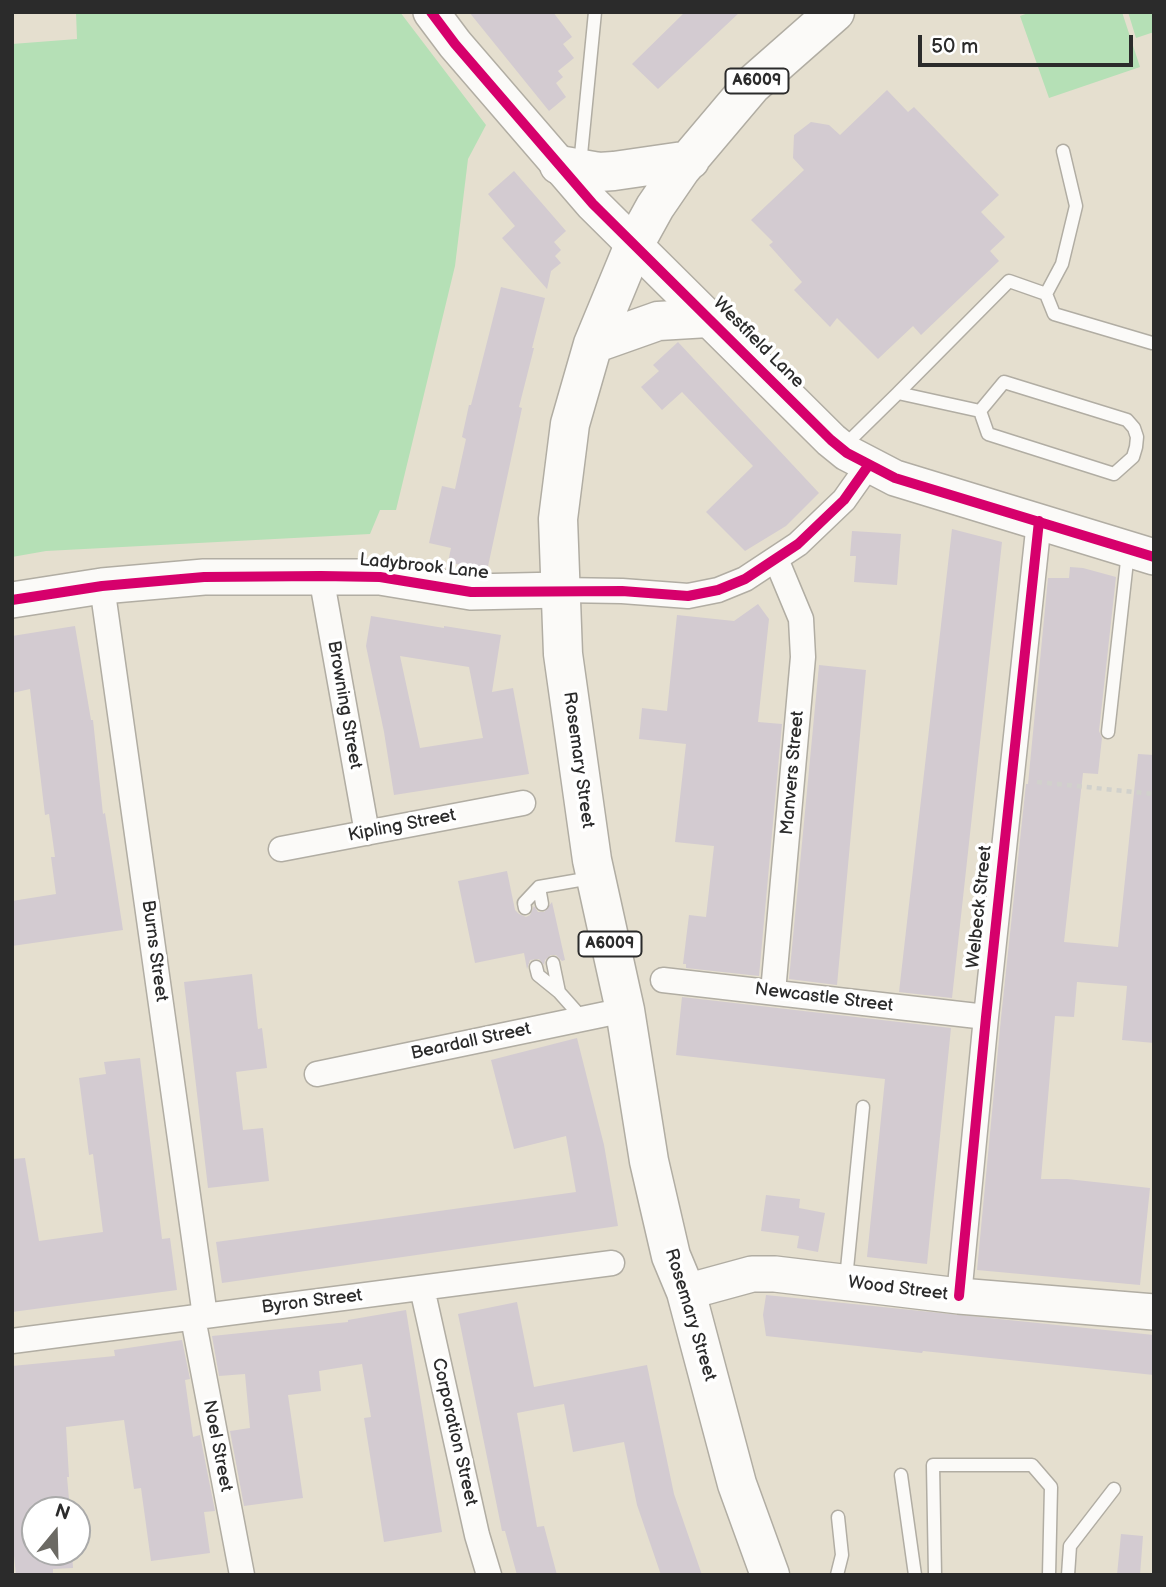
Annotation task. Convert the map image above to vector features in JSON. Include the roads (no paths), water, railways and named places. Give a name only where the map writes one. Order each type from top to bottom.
[{"type":"highway","name":"Rosemary Street","points":[[770,1575],[737,1484],[686,1292],[671,1256],[649,1161],[625,1010],[596,878],[563,654],[557,532],[570,424],[593,344],[634,245],[655,207],[752,85],[835,12]]},
{"type":"highway","points":[[569,167],[614,172],[690,160]]},
{"type":"highway","points":[[593,344],[658,320],[708,318]]},
{"type":"street","name":"Westfield Lane","points":[[431,12],[455,44],[569,167],[593,204],[854,457],[895,478],[1141,553]]},
{"type":"street","name":"Ladybrook Lane","points":[[12,600],[102,586],[204,577],[321,576],[380,577],[471,592],[622,591],[688,596],[718,590],[745,579],[797,544],[844,500],[854,457]]},
{"type":"street","name":"Welbeck Street","points":[[958,1296],[1039,521]]},
{"type":"street","name":"Manvers Street","points":[[773,992],[803,657],[801,620],[776,559]]},
{"type":"street","name":"Browning Street","points":[[321,576],[367,833]]},
{"type":"street","name":"Burns Street","points":[[102,586],[199,1317]]},
{"type":"street","name":"Kipling Street","points":[[281,849],[523,803]]},
{"type":"street","name":"Newcastle Street","points":[[663,980],[986,1017]]},
{"type":"street","name":"Beardall Street","points":[[317,1074],[625,1010]]},
{"type":"street","name":"Byron Street","points":[[12,1341],[612,1263]]},
{"type":"street","name":"Wood Street","points":[[686,1292],[752,1275],[775,1274],[958,1296],[1154,1312]]},
{"type":"street","name":"Corporation Street","points":[[422,1288],[477,1535],[489,1575]]},
{"type":"street","name":"Noel Street","points":[[199,1317],[242,1575]]},
{"type":"lane","points":[[569,167],[595,12]]},
{"type":"lane","points":[[1046,294],[1062,264],[1076,206],[1063,151]]},
{"type":"lane","points":[[854,457],[898,393],[1009,281],[1046,294],[1054,314],[1152,343]]},
{"type":"lane","points":[[1004,382],[1127,420],[1134,428],[1136,447],[1133,457],[1114,474],[988,434],[979,411],[1004,382]]},
{"type":"lane","points":[[898,393],[979,411]]},
{"type":"lane","points":[[1108,732],[1141,553]]},
{"type":"lane","points":[[525,908],[524,903],[539,887],[596,878]]},
{"type":"lane","points":[[539,887],[542,904]]},
{"type":"lane","points":[[553,963],[559,992]]},
{"type":"lane","points":[[536,967],[538,975],[559,992],[583,1019]]},
{"type":"lane","points":[[846,1283],[863,1108]]},
{"type":"lane","points":[[935,1575],[933,1465],[1032,1465],[1051,1487],[1049,1575]]},
{"type":"lane","points":[[901,1475],[915,1575]]},
{"type":"lane","points":[[1068,1575],[1070,1546],[1114,1489]]},
{"type":"lane","points":[[837,1575],[842,1555],[838,1517]]}]
